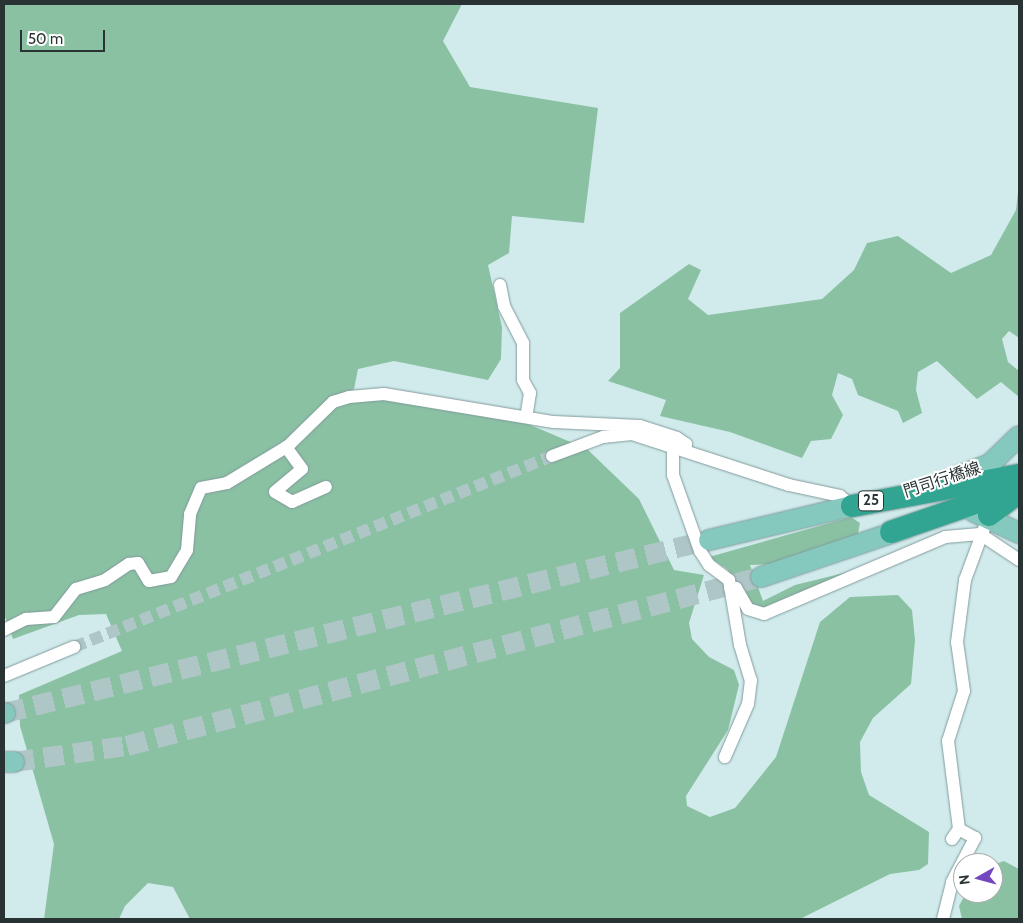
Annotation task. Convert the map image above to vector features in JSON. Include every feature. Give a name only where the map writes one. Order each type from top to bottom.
[{"type":"highway","points":[[852,506],[1019,475]]},
{"type":"highway","points":[[891,532],[952,508],[1019,489]]},
{"type":"highway","points":[[985,525],[999,504],[1019,494]]},
{"type":"main road","name":"門司行橋線","points":[[709,540],[852,506],[978,470],[1000,456],[1019,436]]},
{"type":"main road","name":"25","points":[[761,577],[891,532],[957,514],[985,525],[1019,533]]},
{"type":"street","points":[[500,284],[504,306],[523,343],[523,380],[530,393],[526,417]]},
{"type":"street","points":[[4,630],[26,619],[54,617],[76,589],[105,580],[129,564],[138,563],[149,581],[171,577],[187,550],[190,514],[201,488],[227,483],[286,448],[333,402],[349,397],[384,394],[526,417],[640,426],[677,438],[686,444],[685,450]]},
{"type":"street","points":[[552,456],[619,434],[672,446],[788,485],[840,496],[852,506]]},
{"type":"street","points":[[672,446],[673,475],[700,551],[709,565],[726,576],[751,680],[748,704],[725,757]]},
{"type":"street","points":[[286,448],[302,469],[275,492],[292,502],[326,487]]},
{"type":"street","points":[[730,588],[736,588],[748,609],[764,614],[846,581],[898,554],[985,525]]},
{"type":"street","points":[[985,525],[1019,560]]},
{"type":"street","points":[[943,919],[952,882],[975,838],[955,834],[948,741],[962,707],[964,691],[957,642],[970,559],[985,525]]},
{"type":"street","points":[[4,676],[74,647]]},
{"type":"green space","points":[[4,4],[462,4],[443,41],[470,87],[598,108],[584,223],[512,216],[509,253],[488,265],[502,327],[501,359],[488,380],[394,361],[358,369],[354,389],[343,396],[495,410],[587,449],[639,499],[674,570],[704,575],[689,623],[692,639],[709,657],[734,670],[739,685],[728,730],[686,796],[687,806],[710,817],[735,808],[776,757],[820,622],[850,597],[898,595],[912,610],[915,640],[911,684],[873,718],[860,742],[861,772],[869,795],[929,832],[928,864],[919,870],[890,874],[800,919],[190,919],[173,887],[148,883],[125,906],[119,919],[44,919],[54,844],[20,726],[19,695],[122,651],[106,614],[79,615],[13,639],[4,614]]},
{"type":"green space","points":[[1019,183],[1019,338],[1009,331],[1002,339],[1008,362],[1019,371],[1019,397],[1001,382],[977,399],[937,361],[918,372],[916,390],[922,413],[903,423],[898,411],[858,395],[852,379],[838,373],[832,395],[843,415],[831,439],[811,441],[802,458],[730,432],[660,416],[666,400],[608,381],[620,368],[620,313],[689,264],[701,270],[688,299],[708,315],[822,299],[854,270],[867,243],[898,236],[951,273],[991,255],[1016,210]]},
{"type":"green space","points":[[851,517],[860,523],[858,534],[773,564],[750,565],[763,601],[795,585],[848,572],[760,610],[753,607],[727,569],[709,557]]},
{"type":"green space","points":[[1003,861],[1019,869],[1019,919],[962,919],[959,906],[961,903],[1003,903]]},
{"type":"tunnel","points":[[74,647],[552,456]]},
{"type":"tunnel","points":[[5,713],[709,540]]},
{"type":"tunnel","points":[[14,762],[127,746],[761,577]]}]
